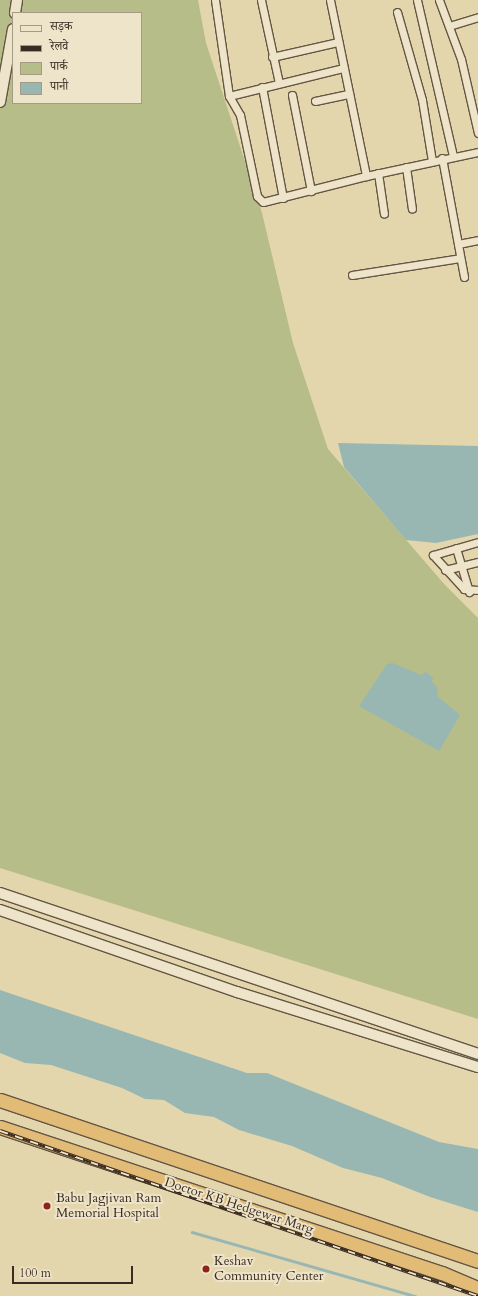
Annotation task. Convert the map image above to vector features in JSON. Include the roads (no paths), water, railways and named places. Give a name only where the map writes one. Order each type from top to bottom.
[{"type":"highway","name":"Doctor KB Hedgewar Marg","points":[[0,1100],[478,1261]]},
{"type":"highway","name":"Doctor KB Hedgewar Marg","points":[[0,1127],[442,1273],[478,1288]]},
{"type":"main road","points":[[15,12],[17,0]]},
{"type":"main road","points":[[0,102],[12,36]]},
{"type":"main road","points":[[0,892],[478,1054]]},
{"type":"main road","points":[[0,910],[237,992],[478,1067]]},
{"type":"street","points":[[215,0],[229,96],[244,129],[259,200],[268,202],[378,173],[442,158],[478,152]]},
{"type":"street","points":[[260,0],[279,83]]},
{"type":"street","points":[[330,0],[366,176]]},
{"type":"street","points":[[417,0],[453,156]]},
{"type":"street","points":[[439,0],[461,59],[478,133]]},
{"type":"street","points":[[397,12],[422,100],[432,161]]},
{"type":"street","points":[[449,26],[478,17]]},
{"type":"street","points":[[272,57],[338,42]]},
{"type":"street","points":[[229,96],[343,68]]},
{"type":"street","points":[[262,87],[283,198]]},
{"type":"street","points":[[315,101],[349,94]]},
{"type":"street","points":[[292,95],[311,191]]},
{"type":"street","points":[[442,158],[464,277]]},
{"type":"street","points":[[406,167],[412,209]]},
{"type":"street","points":[[378,173],[384,214]]},
{"type":"street","points":[[458,244],[478,240]]},
{"type":"street","points":[[352,275],[460,258]]},
{"type":"street","points":[[469,592],[445,570],[434,555],[478,542]]},
{"type":"street","points":[[456,548],[469,592]]},
{"type":"street","points":[[445,570],[478,562]]},
{"type":"street","points":[[469,592],[478,590]]},
{"type":"water","points":[[338,443],[478,446],[478,534],[436,543],[406,540],[344,467]]},
{"type":"water","points":[[393,663],[421,675],[426,672],[434,678],[431,681],[438,688],[437,696],[460,715],[439,751],[359,706],[387,664]]},
{"type":"water","points":[[0,990],[247,1073],[267,1073],[439,1142],[478,1149],[478,1212],[430,1197],[382,1178],[343,1168],[292,1146],[239,1130],[214,1117],[185,1113],[164,1100],[145,1099],[122,1088],[51,1065],[25,1063],[0,1053]]},
{"type":"waterway","points":[[192,1232],[415,1296]]},
{"type":"railway","points":[[0,1131],[478,1296]]},
{"type":"place","name":"Babu Jagjivan Ram Memorial Hospital","points":[[47,1206]]},
{"type":"place","name":"Keshav Community Center","points":[[206,1269]]}]
